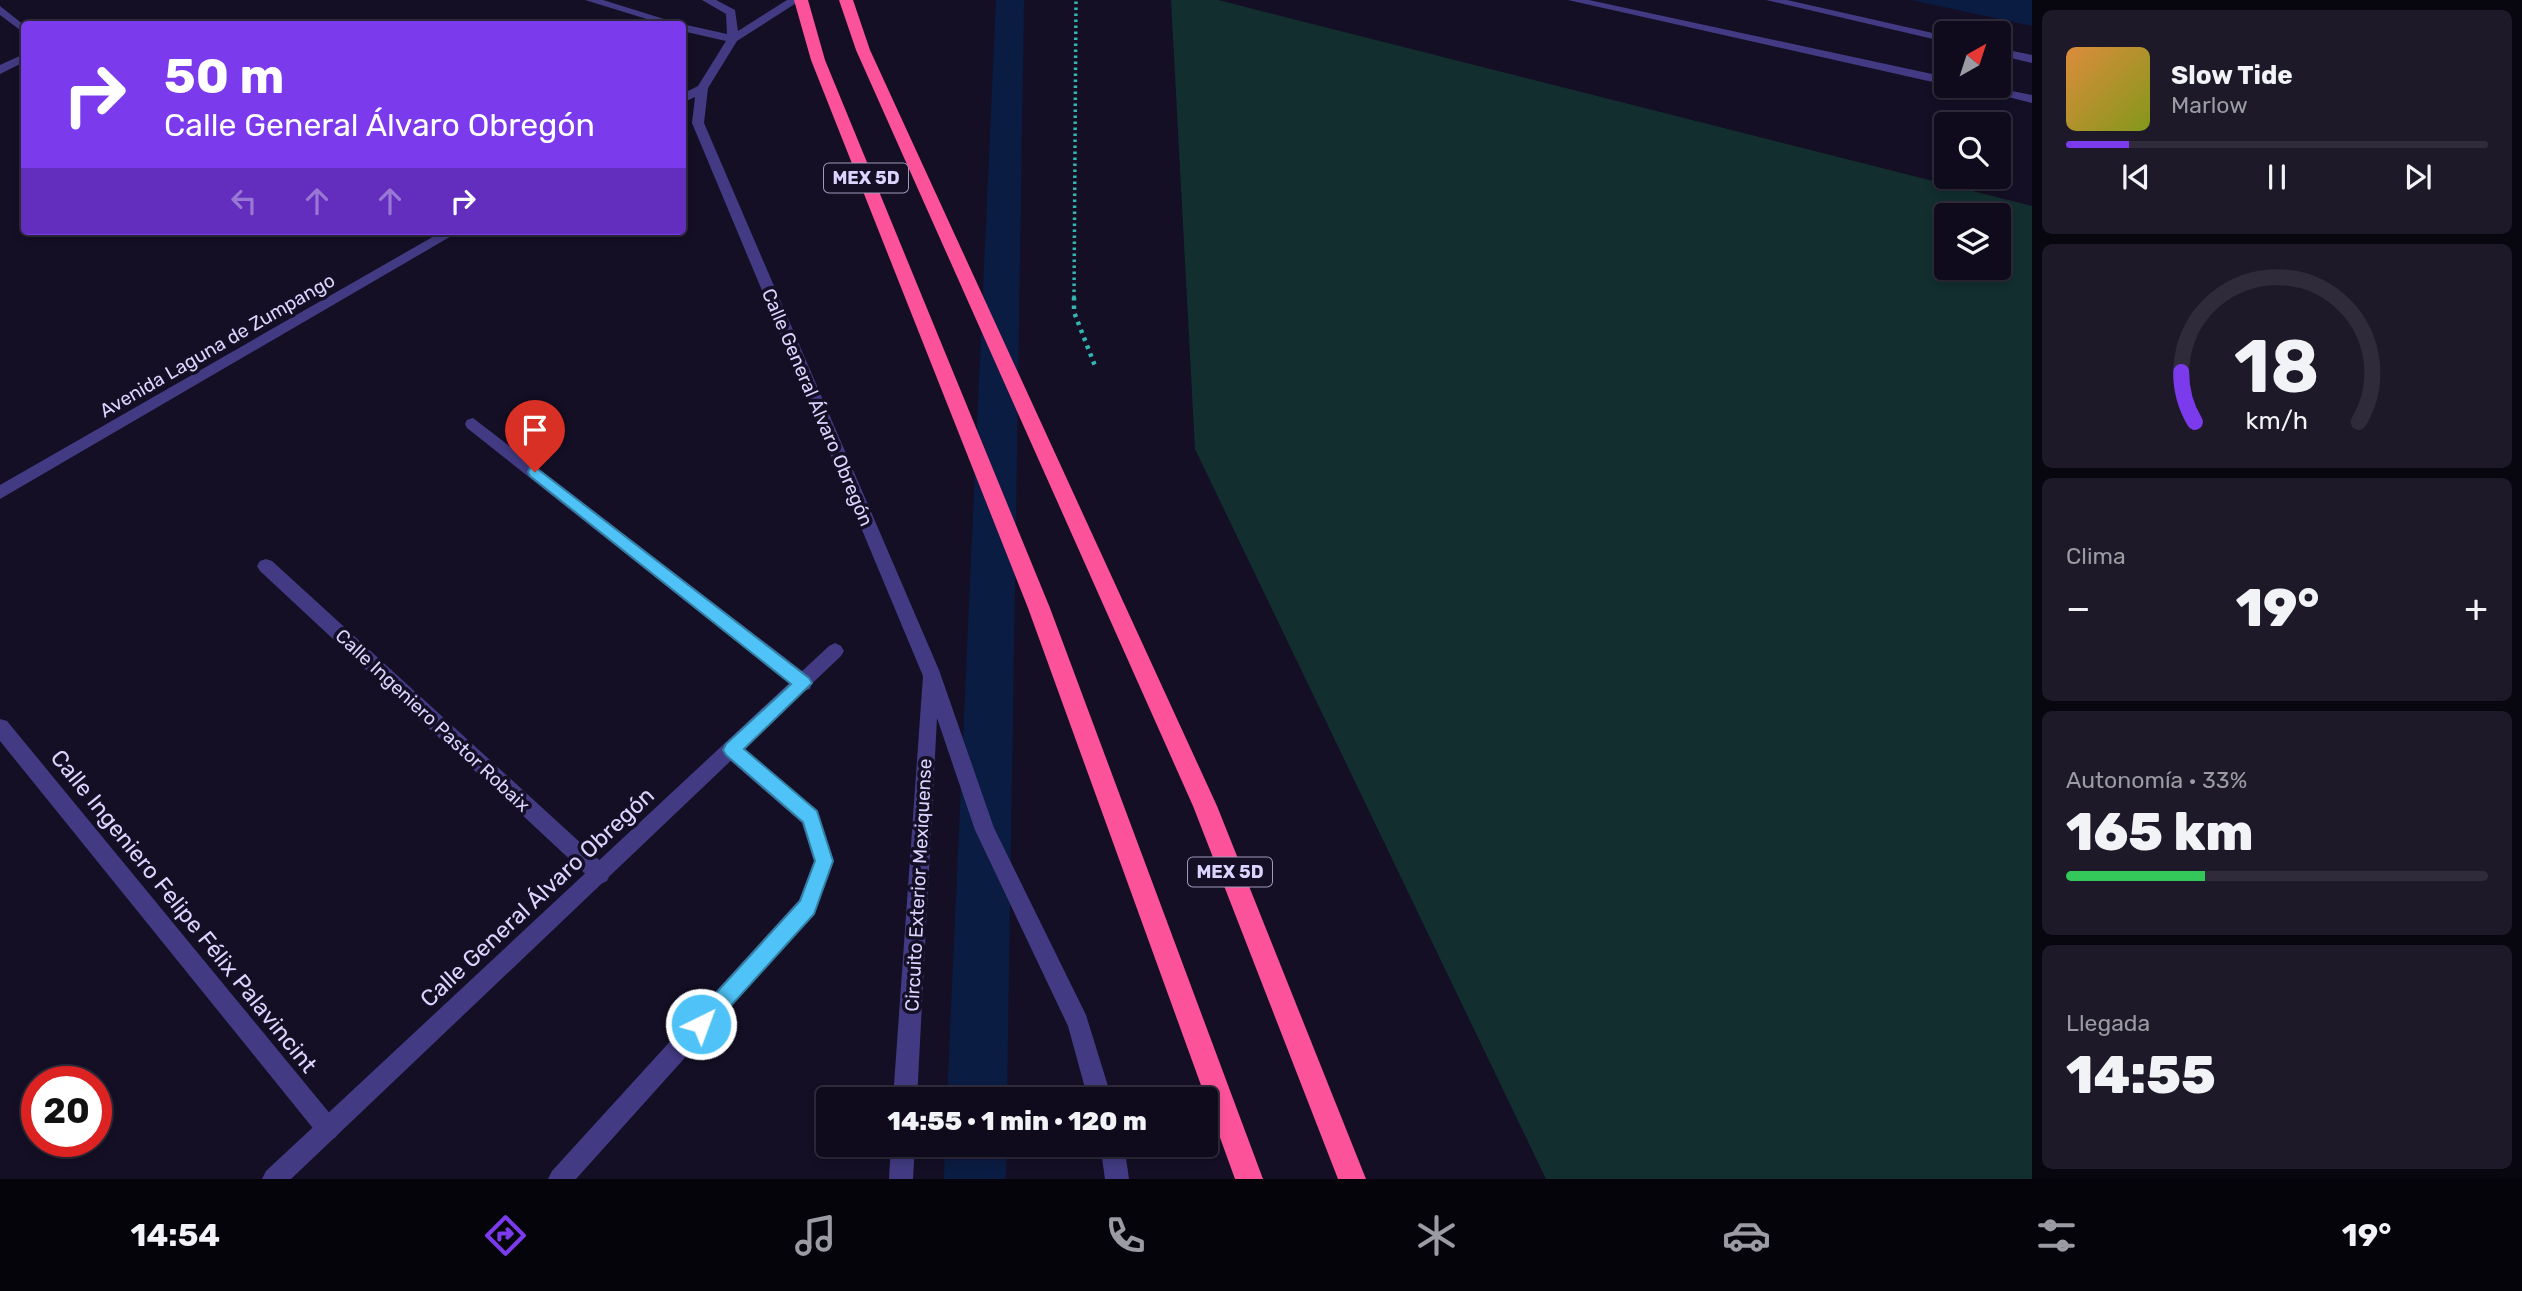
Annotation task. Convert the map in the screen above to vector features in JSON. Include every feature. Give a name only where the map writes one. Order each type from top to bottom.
[{"type":"highway","name":"MEX 5D","points":[[801,0],[818,60],[1039,608],[1249,1179]]},
{"type":"highway","name":"MEX 5D","points":[[846,0],[863,50],[1205,806],[1352,1179]]},
{"type":"street","points":[[591,0],[664,21]]},
{"type":"street","points":[[709,0],[731,12],[733,39]]},
{"type":"street","points":[[686,28],[733,39],[795,0]]},
{"type":"street","points":[[1574,0],[1934,77]]},
{"type":"street","points":[[1772,0],[1934,36]]},
{"type":"street","points":[[0,9],[21,27]]},
{"type":"street","name":"Calle General Álvaro Obregón","points":[[733,39],[702,88],[698,123],[930,670],[985,830],[1078,1023],[1097,1087]]},
{"type":"street","points":[[2011,54],[2032,58]]},
{"type":"street","points":[[0,70],[21,60]]},
{"type":"street","points":[[686,97],[702,88]]},
{"type":"street","points":[[2011,95],[2032,99]]},
{"type":"street","name":"Avenida Laguna de Zumpango","points":[[0,493],[446,235]]},
{"type":"street","points":[[473,424],[803,683]]},
{"type":"street","name":"Calle Ingeniero Pastor Robaix","points":[[267,566],[600,874]]},
{"type":"street","name":"Calle General Álvaro Obregón","points":[[274,1179],[835,651]]},
{"type":"street","name":"Circuito Exterior Mexiquense","points":[[906,1087],[930,670]]},
{"type":"street","name":"Calle Ingeniero Felipe Félix Palavincint","points":[[0,726],[328,1129]]},
{"type":"street","points":[[560,1179],[807,907],[824,861],[810,817],[732,750]]},
{"type":"street","points":[[901,1179],[902,1157]]},
{"type":"street","points":[[1114,1157],[1117,1179]]},
{"type":"path","points":[[1076,0],[1074,312],[1095,366]]},
{"type":"green space","points":[[1171,0],[1218,0],[1934,181],[1934,189],[1965,189],[2032,206],[2032,1179],[1546,1179],[1195,449]]},
{"type":"water","points":[[1911,0],[2032,0],[2032,26]]},
{"type":"waterway","points":[[977,1087],[1010,0]]},
{"type":"waterway","points":[[975,1179],[976,1157]]},
{"type":"route","points":[[535,472],[803,683],[732,750],[810,817],[824,861],[807,907],[701,1024]]}]
